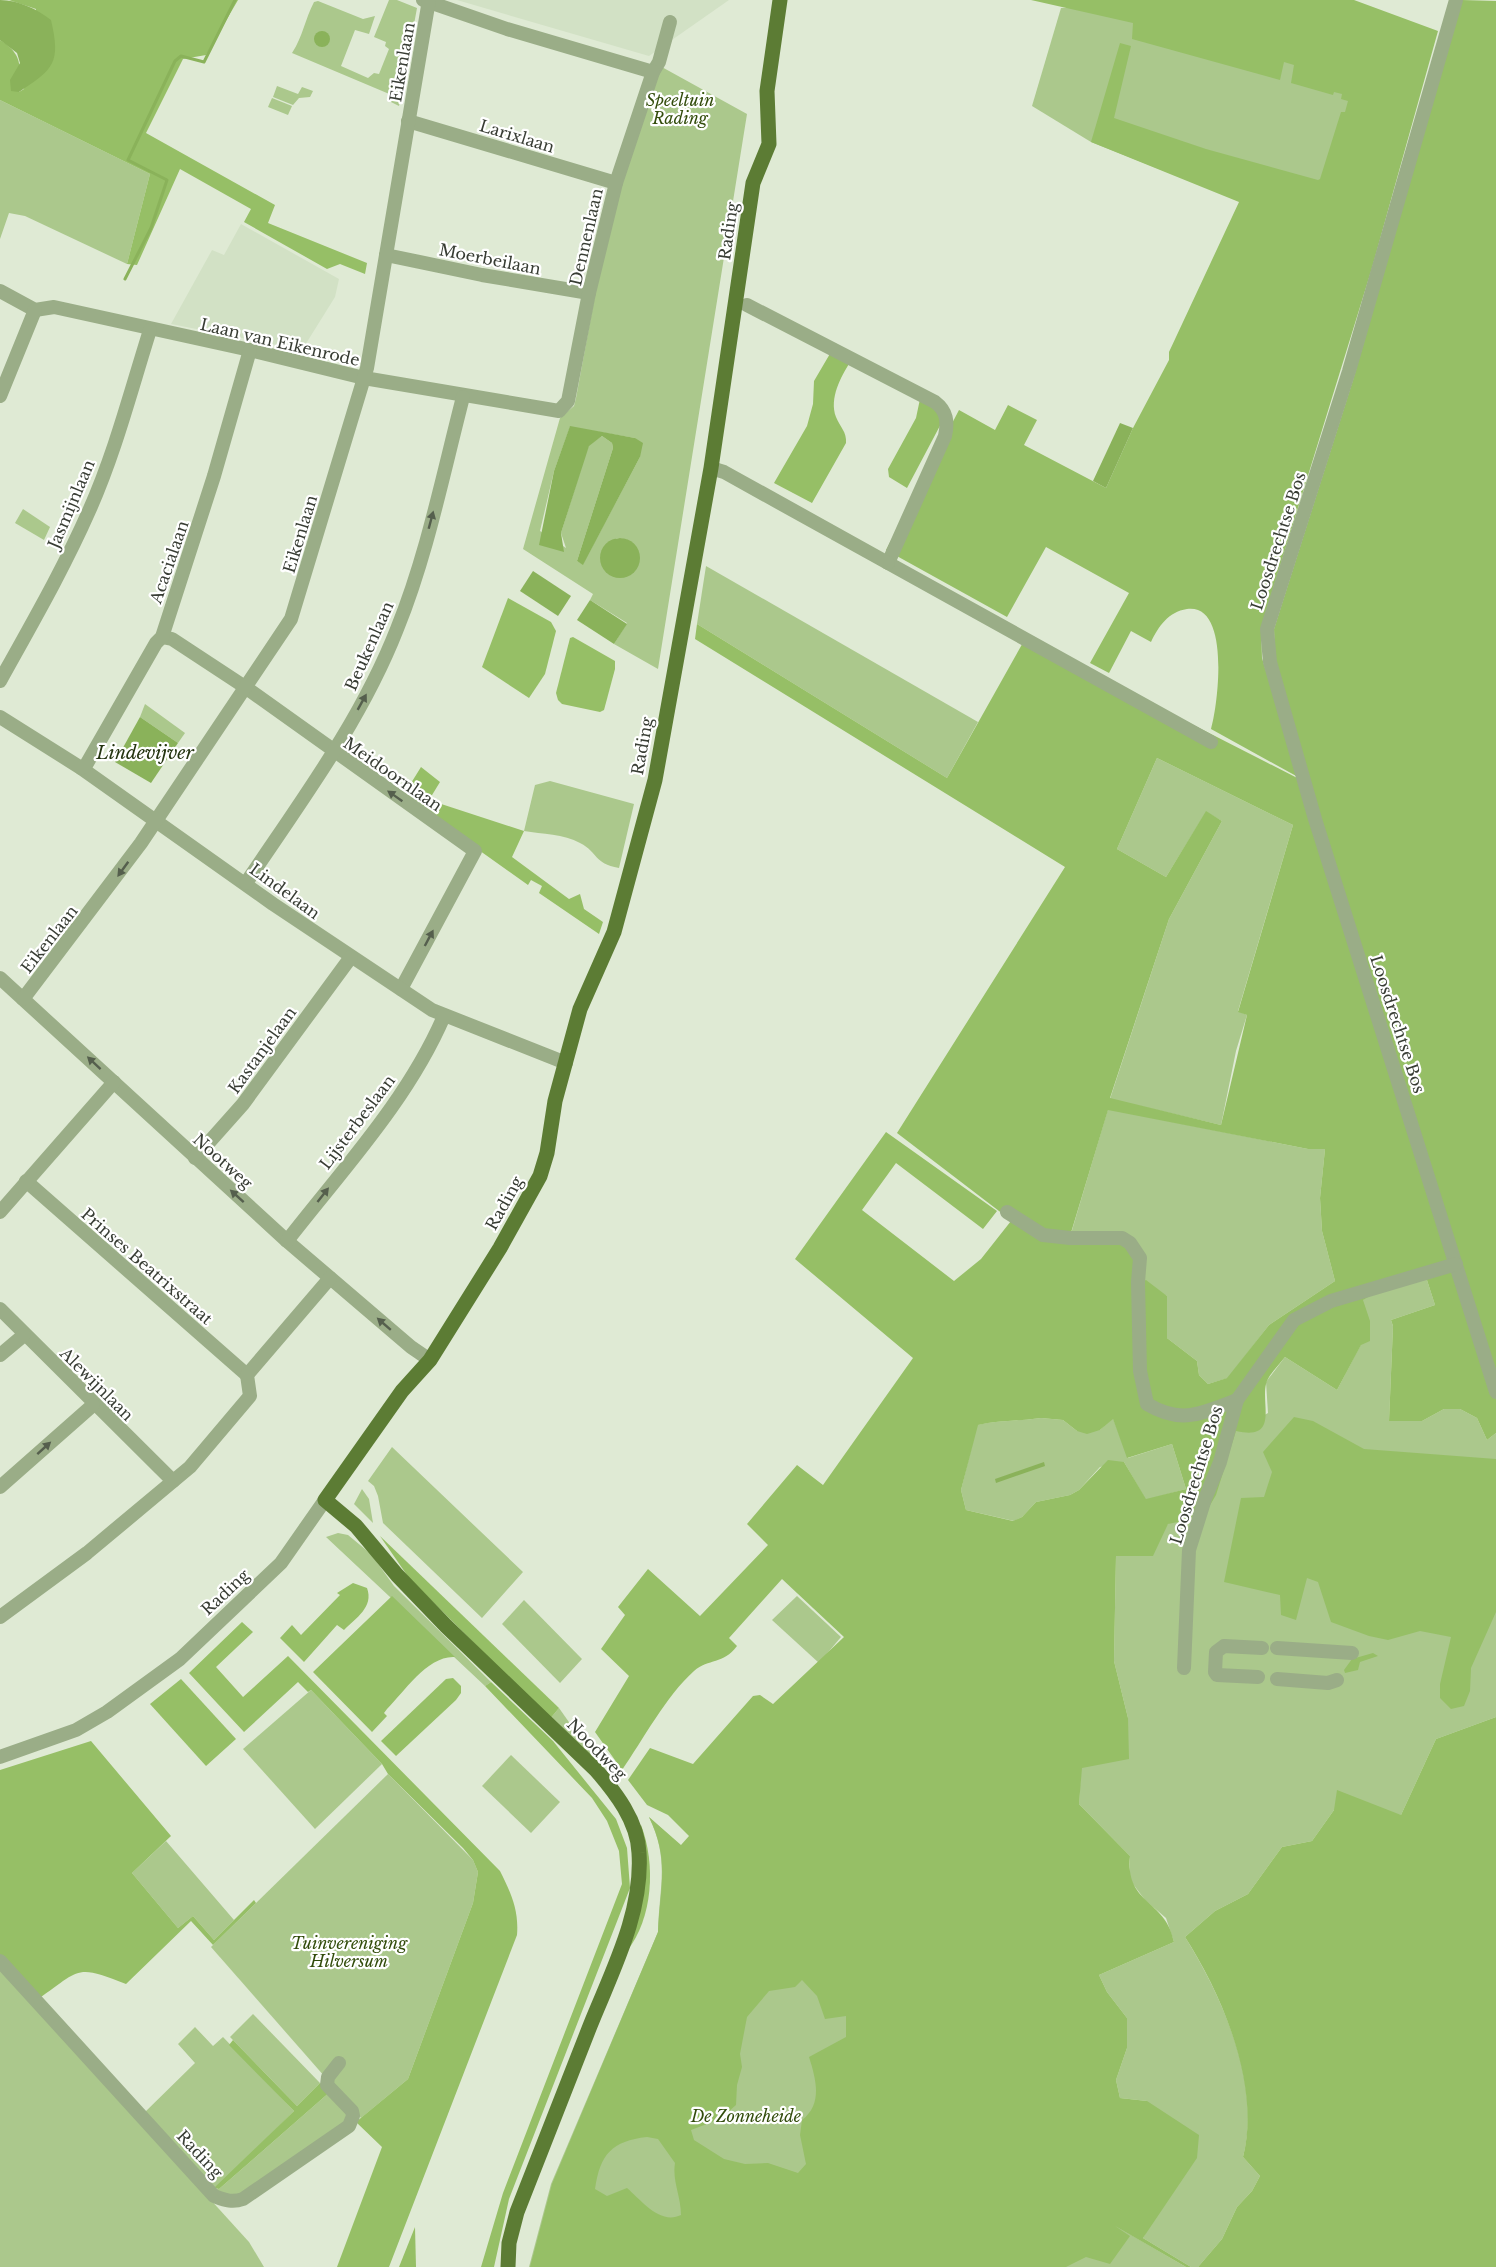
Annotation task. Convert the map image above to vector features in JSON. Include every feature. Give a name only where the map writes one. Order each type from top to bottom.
[{"type":"main road","name":"Rading","points":[[325,1500],[402,1391],[429,1360],[500,1248],[540,1176],[580,1009],[614,932],[655,780],[711,468],[753,183],[769,144],[767,92],[780,0]]},
{"type":"main road","name":"Noodweg","points":[[325,1500],[356,1526],[397,1575],[446,1626],[596,1770],[615,1792],[630,1820],[639,1850],[639,1893],[636,1904],[622,1946],[517,2212],[509,2243],[508,2267]]},
{"type":"street","name":"Loosdrechtse Bos","points":[[1456,0],[1349,371],[1267,629],[1270,662],[1315,819],[1496,1392]]},
{"type":"street","points":[[427,1],[507,29],[653,72]]},
{"type":"street","name":"Eikenlaan","points":[[23,999],[92,910],[156,820],[294,610],[364,378],[427,1]]},
{"type":"street","name":"Dennenlaan","points":[[559,411],[568,401],[589,293],[616,183],[653,72],[659,62],[670,22]]},
{"type":"street","name":"Larixlaan","points":[[408,122],[616,183]]},
{"type":"street","name":"Moerbeilaan","points":[[386,255],[482,275],[589,293]]},
{"type":"street","name":"Laan van Eikenrode","points":[[0,291],[35,310],[54,307],[150,330],[250,350],[364,378],[463,397],[559,411]]},
{"type":"street","points":[[747,305],[935,402],[943,410],[947,420],[945,436],[888,563]]},
{"type":"street","points":[[0,396],[35,310]]},
{"type":"street","name":"Jasmijnlaan","points":[[0,681],[55,584],[90,510],[124,416],[150,330]]},
{"type":"street","name":"Acacialaan","points":[[81,768],[86,765],[156,643],[162,637],[214,477],[250,350]]},
{"type":"street","name":"Beukenlaan","points":[[246,882],[334,753],[373,681],[398,628],[422,554],[463,397]]},
{"type":"street","points":[[711,468],[724,472],[1211,742]]},
{"type":"street","name":"Meidoornlaan","points":[[162,637],[172,639],[245,687],[334,753],[475,851],[401,989]]},
{"type":"street","name":"Lindelaan","points":[[0,717],[81,768],[351,957],[444,1016],[566,1063]]},
{"type":"street","name":"Kastanjelaan","points":[[195,1158],[243,1104],[351,957]]},
{"type":"street","name":"Nootweg","points":[[1,981],[287,1241],[429,1360]]},
{"type":"street","name":"Lijsterbeslaan","points":[[287,1241],[395,1101],[432,1042],[444,1016]]},
{"type":"street","points":[[2,1203],[26,1181],[114,1082]]},
{"type":"street","name":"Prinses Beatrixstraat","points":[[26,1181],[247,1375]]},
{"type":"street","name":"Loosdrechtse Bos","points":[[1007,1212],[1043,1235],[1122,1238],[1137,1251],[1140,1258],[1138,1282],[1140,1371],[1147,1404],[1169,1414],[1191,1416],[1237,1400]]},
{"type":"street","name":"Loosdrechtse Bos","points":[[1184,1668],[1189,1550],[1205,1499],[1220,1462],[1237,1400],[1294,1320],[1331,1301],[1456,1264]]},
{"type":"street","points":[[0,1617],[87,1553],[190,1467],[250,1396],[247,1375],[330,1278]]},
{"type":"street","name":"Alewijnlaan","points":[[0,1309],[173,1481]]},
{"type":"street","points":[[0,1355],[24,1335]]},
{"type":"street","points":[[0,1487],[93,1404]]},
{"type":"street","name":"Rading","points":[[0,1757],[76,1730],[107,1712],[180,1659],[281,1563],[325,1500]]},
{"type":"street","points":[[1258,1677],[1217,1676],[1215,1672],[1216,1652],[1224,1646],[1262,1648]]},
{"type":"street","points":[[1277,1648],[1352,1653]]},
{"type":"street","points":[[1277,1679],[1329,1683],[1337,1680]]},
{"type":"street","name":"Rading","points":[[0,1961],[214,2196],[223,2200],[234,2202],[243,2199],[349,2126],[353,2116],[352,2111],[327,2085],[328,2077],[339,2063]]},
{"type":"shaded area","points":[[9,0],[238,0],[206,55],[183,59],[146,133],[275,205],[268,223],[367,263],[365,274],[340,264],[327,269],[244,222],[251,209],[180,169],[137,265],[127,264],[150,174],[0,100],[0,40],[17,56],[20,69],[19,92],[24,89],[36,9]]},
{"type":"shaded area","points":[[457,0],[729,0],[649,56]]},
{"type":"shaded area","points":[[1031,0],[1354,0],[1438,31],[1372,268],[1261,628],[1262,658],[1298,777],[1211,729],[1218,679],[1218,658],[1216,638],[1210,622],[1201,611],[1187,609],[1174,613],[1161,625],[1151,642],[1131,631],[1109,673],[1090,663],[1129,593],[1046,547],[1007,617],[886,550],[959,410],[995,430],[1008,405],[1037,420],[1024,445],[1106,488],[1133,428],[1169,360],[1169,352],[1239,202],[1091,142],[1120,43],[1131,46],[1114,118],[1206,149],[1318,180],[1341,112],[1345,112],[1348,101],[1341,99],[1342,94],[1334,92],[1333,95],[1291,83],[1294,65],[1284,62],[1280,80],[1132,39],[1133,23]]},
{"type":"shaded area","points":[[1462,0],[1496,1],[1496,1433],[1487,1440],[1477,1418],[1460,1409],[1444,1409],[1422,1421],[1389,1421],[1393,1326],[1391,1320],[1435,1305],[1426,1277],[1379,1291],[1363,1300],[1370,1321],[1370,1341],[1361,1345],[1337,1390],[1285,1357],[1266,1384],[1266,1411],[1263,1426],[1258,1431],[1249,1433],[1236,1431],[1216,1495],[1203,1517],[1168,1524],[1153,1556],[1116,1556],[1114,1661],[1128,1718],[1129,1759],[1082,1768],[1079,1804],[1130,1856],[1130,1872],[1134,1884],[1163,1917],[1170,1928],[1174,1942],[1099,1975],[1107,1992],[1127,2018],[1127,2048],[1116,2080],[1120,2098],[1147,2101],[1199,2135],[1197,2158],[1143,2238],[1191,2267],[1186,2267],[1115,2226],[1130,2236],[1110,2264],[1086,2257],[1066,2267],[530,2267],[552,2184],[658,1932],[662,1860],[660,1847],[649,1817],[681,1845],[689,1836],[668,1815],[647,1805],[628,1780],[650,1748],[693,1764],[753,1696],[760,1695],[773,1704],[844,1637],[782,1579],[729,1638],[737,1646],[732,1652],[700,1667],[684,1681],[655,1719],[622,1770],[595,1732],[629,1676],[601,1649],[625,1615],[618,1607],[648,1569],[700,1616],[768,1545],[747,1524],[797,1465],[823,1485],[913,1358],[795,1259],[886,1132],[997,1211],[983,1229],[896,1163],[862,1210],[954,1281],[981,1259],[1011,1221],[1016,1224],[897,1133],[1065,867],[695,639],[697,624],[947,778],[1025,639],[1307,783],[1275,661],[1274,629],[1353,380]],"holes":[[[1157,758],[1293,825],[1238,1012],[1247,1015],[1221,1125],[1110,1098],[1169,919],[1222,821],[1206,811],[1166,877],[1117,849]],[[1108,1110],[1308,1149],[1325,1149],[1320,1198],[1322,1231],[1335,1281],[1269,1325],[1227,1378],[1208,1384],[1199,1375],[1197,1361],[1167,1338],[1167,1296],[1146,1280],[1140,1283],[1139,1255],[1115,1238],[1070,1236]],[[1041,1418],[1063,1420],[1077,1431],[1087,1434],[1100,1430],[1113,1419],[1127,1458],[1172,1444],[1186,1489],[1146,1499],[1124,1462],[1108,1460],[1079,1490],[1070,1495],[1036,1502],[1022,1517],[1013,1521],[966,1510],[961,1490],[978,1425]],[[802,1980],[817,1996],[825,2019],[846,2016],[846,2037],[809,2057],[816,2091],[813,2106],[802,2120],[800,2135],[806,2164],[798,2173],[768,2163],[745,2164],[724,2159],[694,2140],[691,2130],[720,2119],[736,2105],[737,2085],[742,2067],[740,2054],[747,2017],[769,1991],[795,1987]],[[647,2137],[658,2139],[675,2163],[681,2215],[666,2217],[659,2214],[645,2205],[627,2188],[607,2196],[595,2189],[604,2158],[616,2146]]]},
{"type":"shaded area","points":[[241,224],[339,279],[335,297],[302,350],[171,324],[212,250],[224,255]]},
{"type":"shaded area","points":[[831,352],[850,362],[840,381],[834,402],[836,417],[846,443],[812,503],[774,483],[807,426],[813,404],[814,381]]},
{"type":"shaded area","points":[[920,399],[933,406],[943,420],[907,488],[889,477],[888,469],[916,418]]},
{"type":"shaded area","points":[[508,598],[551,622],[556,631],[545,674],[529,698],[482,667]]},
{"type":"shaded area","points":[[573,637],[615,661],[604,710],[600,712],[562,704],[558,700],[556,693],[570,638]]},
{"type":"shaded area","points":[[421,767],[440,782],[429,800],[524,831],[512,857],[569,899],[580,894],[584,909],[603,922],[599,934],[539,893],[542,886],[531,880],[528,885],[403,796]]},
{"type":"shaded area","points":[[1294,1417],[1313,1421],[1364,1449],[1496,1459],[1496,1612],[1471,1668],[1470,1691],[1464,1706],[1451,1709],[1440,1698],[1440,1684],[1451,1637],[1420,1631],[1388,1640],[1369,1636],[1331,1622],[1318,1582],[1307,1578],[1296,1620],[1281,1615],[1280,1595],[1224,1582],[1241,1498],[1264,1497],[1272,1472],[1263,1452]]},
{"type":"shaded area","points":[[380,1536],[559,1708],[550,1719],[409,1578]]},
{"type":"shaded area","points":[[353,1583],[367,1588],[368,1601],[363,1612],[344,1630],[337,1625],[304,1662],[280,1638],[292,1625],[301,1635],[340,1595],[337,1593]]},
{"type":"shaded area","points":[[392,1596],[455,1657],[435,1662],[417,1676],[387,1709],[384,1713],[387,1716],[372,1732],[313,1672]]},
{"type":"shaded area","points":[[242,1622],[253,1632],[216,1667],[243,1697],[288,1656],[500,1871],[511,1894],[515,1910],[517,1935],[389,2267],[337,2267],[382,2147],[356,2122],[408,2079],[473,1903],[478,1872],[473,1860],[463,1848],[388,1774],[382,1764],[311,1690],[308,1692],[298,1682],[244,1732],[189,1673]]},
{"type":"shaded area","points":[[1373,1653],[1378,1656],[1360,1662],[1358,1670],[1345,1673],[1344,1670],[1352,1659]]},
{"type":"shaded area","points":[[453,1678],[461,1686],[461,1693],[456,1700],[396,1756],[381,1741],[446,1679]]},
{"type":"shaded area","points":[[181,1679],[236,1739],[206,1766],[150,1704]]},
{"type":"shaded area","points":[[491,1682],[553,1741],[616,1819],[627,1848],[630,1888],[509,2199],[494,2267],[481,2267],[503,2193],[622,1884],[619,1851],[607,1821],[592,1798],[485,1686]]},
{"type":"shaded area","points":[[1496,1717],[1496,2267],[1198,2267],[1222,2239],[1237,2207],[1252,2191],[1260,2176],[1243,2157],[1247,2130],[1247,2101],[1243,2072],[1235,2043],[1213,1986],[1185,1937],[1215,1911],[1248,1894],[1282,1847],[1312,1841],[1334,1810],[1337,1790],[1401,1815],[1436,1739]]},
{"type":"shaded area","points":[[91,1741],[171,1836],[132,1873],[178,1928],[193,1916],[214,1940],[254,1900],[256,1903],[213,1945],[191,1921],[126,1984],[97,1974],[79,1973],[71,1976],[37,2000],[0,1958],[0,1770]]},
{"type":"shaded area","points":[[641,1825],[649,1856],[649,1890],[642,1923],[627,1951]]},
{"type":"shaded area","points":[[233,2040],[297,2106],[320,2083],[331,2091],[219,2189],[214,2188],[294,2111],[229,2045]]},
{"type":"shaded area","points":[[415,2227],[416,2267],[399,2267]]},
{"type":"green space","points":[[389,0],[397,0],[417,8],[399,106],[391,102],[394,96],[292,53],[314,2],[318,1],[363,19],[375,16],[369,34],[355,30],[341,66],[368,78],[374,73],[379,74],[389,49],[385,46],[386,42],[374,37]]},
{"type":"green space","points":[[1350,0],[1357,73],[1318,232],[1091,142],[1032,106],[1061,8]]},
{"type":"green space","name":"Speeltuin Rading","points":[[660,66],[747,114],[658,669],[614,644],[627,623],[590,600],[593,594],[523,549],[560,418],[574,406],[595,295],[621,182]],"holes":[[[570,427],[635,438],[640,457],[583,564],[577,561],[613,448],[612,443],[602,436],[589,445],[561,533],[566,548],[540,531],[554,471]],[[617,538],[627,540],[635,546],[639,554],[638,565],[618,577],[605,570],[601,559],[605,547]]]},
{"type":"green space","points":[[277,86],[298,94],[302,87],[313,91],[310,97],[299,98],[293,105],[273,97]]},
{"type":"green space","points":[[272,98],[292,106],[288,115],[268,107]]},
{"type":"green space","points":[[0,100],[150,174],[127,264],[25,216],[9,213],[0,239]]},
{"type":"green space","points":[[23,509],[50,527],[44,540],[15,523]]},
{"type":"green space","points":[[706,566],[978,722],[947,778],[697,624]]},
{"type":"green space","points":[[145,704],[185,733],[178,743],[140,717]]},
{"type":"green space","points":[[1157,758],[1293,825],[1238,1011],[1247,1015],[1236,1051],[1221,1125],[1110,1099],[1169,919],[1222,821],[1206,812],[1166,877],[1117,849]]},
{"type":"green space","points":[[550,781],[634,804],[619,868],[600,861],[586,847],[574,840],[524,831],[535,785]]},
{"type":"green space","points":[[1108,1109],[1308,1149],[1325,1149],[1320,1198],[1322,1231],[1335,1281],[1269,1325],[1228,1378],[1208,1384],[1199,1375],[1197,1361],[1167,1338],[1167,1296],[1139,1283],[1070,1237]]},
{"type":"green space","points":[[1426,1277],[1435,1305],[1391,1320],[1393,1326],[1389,1421],[1422,1421],[1444,1409],[1460,1409],[1477,1418],[1487,1440],[1496,1433],[1496,1717],[1436,1739],[1401,1815],[1334,1810],[1312,1841],[1282,1847],[1248,1894],[1215,1911],[1185,1937],[1213,1987],[1235,2043],[1243,2072],[1247,2101],[1248,2129],[1243,2157],[1260,2176],[1252,2191],[1237,2207],[1222,2239],[1198,2267],[1191,2267],[1143,2238],[1154,2218],[1147,2101],[1120,2098],[1116,2080],[1127,2048],[1127,2018],[1107,1992],[1099,1975],[1174,1942],[1166,1918],[1145,1900],[1130,1880],[1130,1856],[1079,1804],[1081,1768],[1128,1718],[1114,1661],[1116,1555],[1168,1524],[1236,1431],[1268,1413],[1266,1382],[1285,1357],[1337,1390],[1370,1327],[1362,1300],[1379,1291]]},
{"type":"green space","points":[[1041,1418],[1063,1420],[1077,1431],[1100,1430],[1113,1418],[1128,1458],[1172,1444],[1186,1489],[1146,1500],[1124,1462],[1100,1467],[1079,1490],[1070,1495],[1036,1502],[1022,1517],[1014,1521],[966,1510],[961,1490],[977,1425]]},
{"type":"green space","points":[[392,1447],[523,1572],[482,1618],[383,1523],[378,1496],[374,1486],[368,1481]]},
{"type":"green space","points":[[362,1489],[369,1499],[373,1523],[354,1504]]},
{"type":"green space","points":[[338,1533],[348,1535],[371,1554],[394,1586],[491,1682],[485,1686],[326,1537]]},
{"type":"green space","points":[[797,1596],[841,1637],[819,1663],[772,1620]]},
{"type":"green space","points":[[524,1600],[582,1659],[560,1683],[502,1624]]},
{"type":"green space","points":[[311,1690],[382,1764],[315,1829],[243,1749]]},
{"type":"green space","points":[[559,1708],[600,1766],[550,1719]]},
{"type":"green space","points":[[511,1755],[560,1802],[531,1833],[482,1786]]},
{"type":"green space","name":"Tuinvereniging Hilversum","points":[[388,1774],[473,1860],[478,1872],[473,1903],[408,2079],[361,2118],[211,1947]]},
{"type":"green space","name":"De Zonneheide","points":[[649,1817],[1071,2200],[1186,2267],[529,2267],[551,2184],[658,1932],[661,1861]]},
{"type":"green space","points":[[166,1841],[234,1920],[214,1940],[193,1916],[178,1928],[132,1873]]},
{"type":"green space","points":[[0,1968],[249,2242],[264,2267],[0,2267]]},
{"type":"green space","points":[[253,2014],[320,2083],[297,2106],[230,2037]]},
{"type":"green space","points":[[195,2027],[213,2046],[223,2037],[294,2111],[215,2189],[219,2189],[331,2091],[347,2108],[349,2116],[345,2124],[240,2196],[224,2197],[209,2188],[143,2114],[195,2063],[178,2044]]},
{"type":"water","points":[[0,0],[14,2],[40,12],[51,20],[54,34],[52,64],[40,77],[19,92],[11,91],[10,80],[20,63],[17,53],[0,40]]},
{"type":"water","points":[[322,31],[328,33],[330,39],[328,45],[322,47],[316,45],[314,39],[316,33]]},
{"type":"water","points":[[1120,423],[1133,428],[1106,488],[1093,481]]},
{"type":"water","points":[[570,426],[635,438],[643,443],[640,457],[583,565],[577,561],[613,448],[612,443],[602,436],[589,446],[561,533],[564,552],[539,545],[554,471]]},
{"type":"water","points":[[620,538],[634,544],[640,558],[634,572],[620,578],[606,572],[600,558],[606,544]]},
{"type":"water","points":[[533,571],[571,596],[558,616],[520,591]]},
{"type":"water","points":[[590,600],[627,624],[614,644],[577,620]]},
{"type":"water","name":"Lindevijver","points":[[140,717],[178,743],[151,783],[115,762]]},
{"type":"water","points":[[1044,1462],[1045,1466],[996,1483],[995,1479]]},
{"type":"waterway","points":[[125,279],[151,228],[167,180],[128,160],[175,61],[181,56],[204,62],[235,0]]}]
